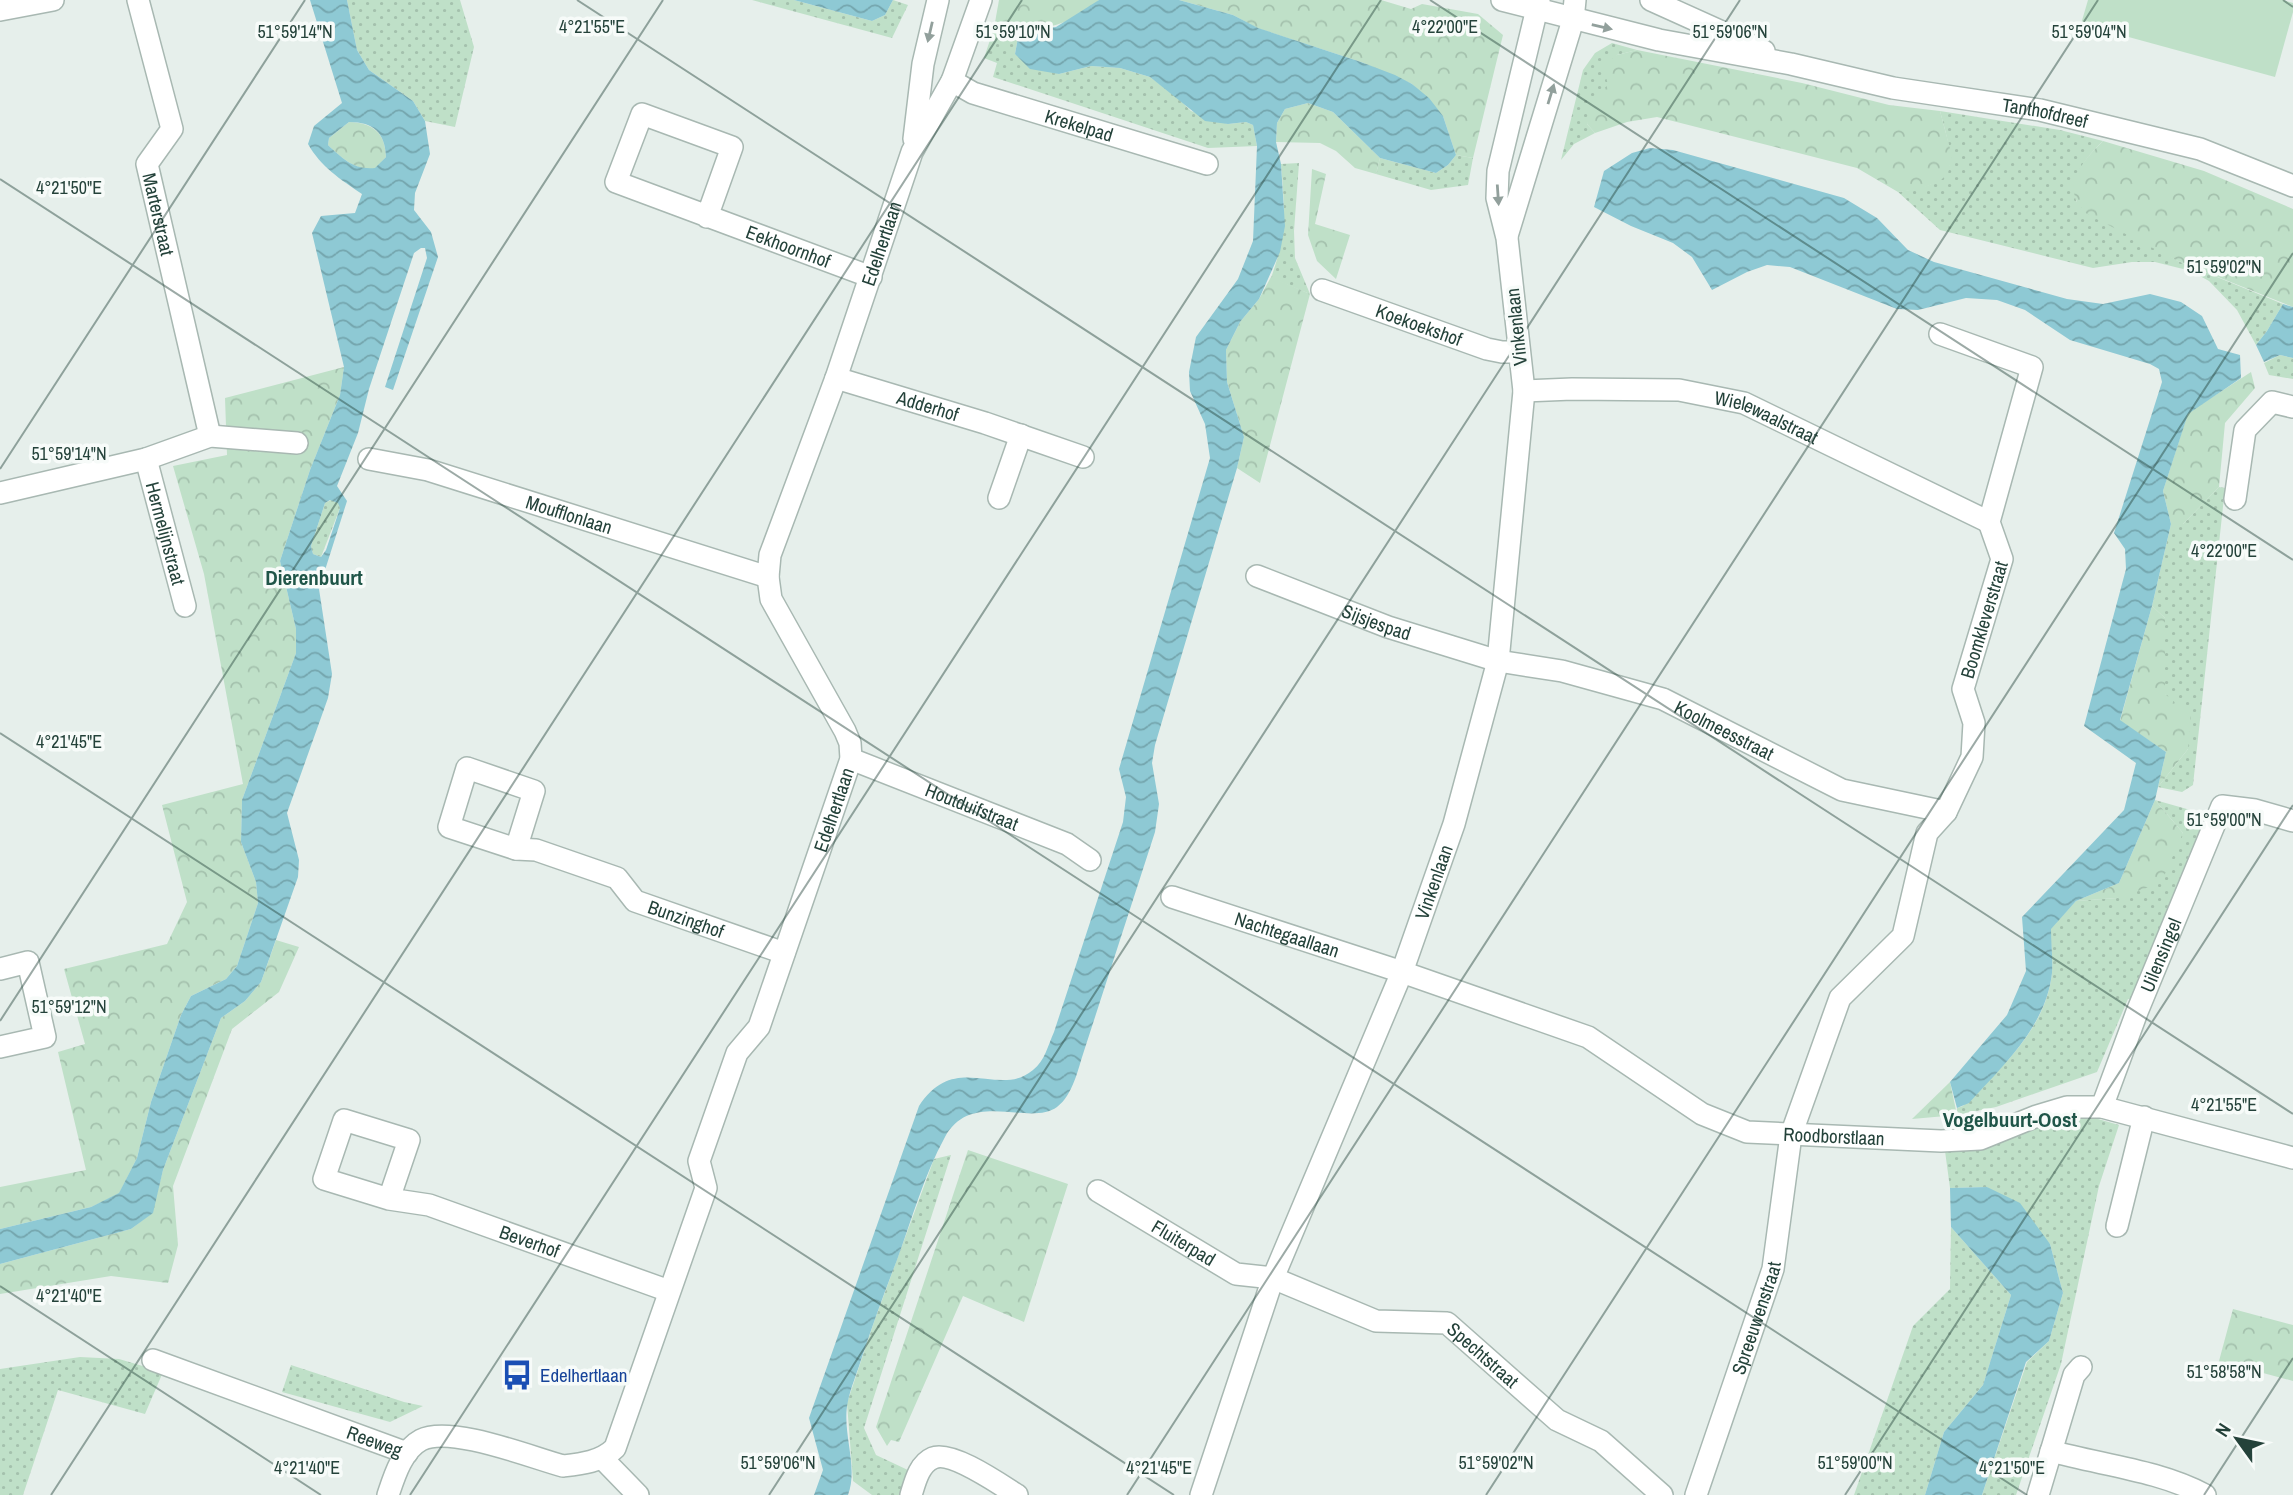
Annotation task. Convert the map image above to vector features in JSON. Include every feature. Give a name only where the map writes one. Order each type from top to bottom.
[{"type":"street","points":[[0,10],[53,0]]},
{"type":"street","name":"Marterstraat","points":[[138,0],[172,129],[147,164],[210,436]]},
{"type":"street","name":"Edelhertlaan","points":[[912,152],[923,64],[938,0]]},
{"type":"street","name":"Edelhertlaan","points":[[602,1458],[615,1448],[706,1188],[699,1161],[737,1053],[759,1027],[851,759],[850,743],[845,731],[771,599],[768,577],[770,555],[836,378],[912,152],[951,81],[981,0]]},
{"type":"street","name":"Tanthofdreef","points":[[1502,0],[1574,10],[1659,40],[1791,64],[1894,88],[2040,110],[2200,149],[2293,186]]},
{"type":"street","name":"Tanthofdreef","points":[[1651,0],[1791,64]]},
{"type":"street","name":"Vinkenlaan","points":[[1201,1495],[1273,1278],[1402,972],[1454,824],[1498,661],[1524,391],[1507,239],[1497,198],[1498,171],[1538,5]]},
{"type":"street","name":"Vinkenlaan","points":[[1507,239],[1574,10]]},
{"type":"street","name":"Krekelpad","points":[[951,81],[973,93],[1207,164]]},
{"type":"street","name":"Eekhoornhof","points":[[707,217],[732,146],[642,114],[616,182],[707,217],[871,277]]},
{"type":"street","name":"Koekoekshof","points":[[1322,290],[1487,349],[1519,352]]},
{"type":"street","points":[[1940,334],[2032,367],[1989,522]]},
{"type":"street","name":"Adderhof","points":[[836,378],[1083,457]]},
{"type":"street","name":"Wielewaalstraat","points":[[1524,391],[1679,390],[1744,403],[1989,522]]},
{"type":"street","points":[[2235,499],[2245,430],[2272,402],[2293,407]]},
{"type":"street","points":[[999,498],[1021,435]]},
{"type":"street","name":"Hermelijnstraat","points":[[0,493],[146,459],[210,436],[297,443]]},
{"type":"street","name":"Hermelijnstraat","points":[[146,459],[185,607]]},
{"type":"street","name":"Moufflonlaan","points":[[369,459],[428,470],[768,577]]},
{"type":"street","name":"Boomkleverstraat","points":[[1791,1135],[1840,998],[1903,936],[1927,834],[1946,812],[1972,757],[1974,723],[1963,689],[2002,559],[1989,522]]},
{"type":"street","name":"Sijsjespad","points":[[1257,576],[1388,626],[1498,661]]},
{"type":"street","name":"Koolmeesstraat","points":[[1498,661],[1562,671],[1663,699],[1842,790],[1946,812]]},
{"type":"street","name":"Houtduifstraat","points":[[851,759],[1068,844],[1090,860]]},
{"type":"street","name":"Uilensingel","points":[[2102,1107],[2137,1013],[2222,806],[2255,810],[2293,821]]},
{"type":"street","name":"Bunzinghof","points":[[516,849],[536,850],[617,878],[635,901],[784,953]]},
{"type":"street","name":"Nachtegaallaan","points":[[1172,897],[1402,972]]},
{"type":"street","points":[[0,968],[28,962],[45,1037],[0,1047]]},
{"type":"street","name":"Roodborstlaan","points":[[1402,972],[1588,1037],[1702,1114],[1747,1132],[1941,1142],[1980,1139],[2067,1107],[2102,1107],[2293,1158]]},
{"type":"street","points":[[2117,1226],[2144,1117]]},
{"type":"street","name":"Spreeuwenstraat","points":[[1696,1495],[1773,1269],[1791,1135]]},
{"type":"street","name":"Fluiterpad","points":[[1098,1191],[1236,1274],[1273,1278]]},
{"type":"street","name":"Beverhof","points":[[389,1199],[429,1205],[669,1291]]},
{"type":"street","name":"Spechtstraat","points":[[1273,1278],[1376,1321],[1447,1323],[1557,1420],[1601,1441],[1662,1495]]},
{"type":"street","name":"Reeweg","points":[[153,1360],[407,1453],[420,1440],[456,1435],[563,1466],[602,1458]]},
{"type":"street","points":[[2038,1495],[2074,1375],[2081,1367]]},
{"type":"street","points":[[2051,1451],[2151,1475],[2188,1486],[2205,1495]]},
{"type":"street","points":[[388,1495],[407,1453]]},
{"type":"street","points":[[911,1495],[922,1467],[933,1458],[940,1457],[974,1469],[1017,1495]]},
{"type":"street","points":[[602,1458],[638,1495]]},
{"type":"green space","points":[[347,0],[460,0],[474,47],[455,127],[425,121],[413,101],[369,70],[357,50]]},
{"type":"green space","points":[[752,0],[794,0],[872,21],[885,15],[893,0],[908,5],[892,38]]},
{"type":"green space","points":[[999,0],[1099,0],[1076,17],[1050,26],[1023,30],[994,28]]},
{"type":"green space","points":[[1179,0],[1381,0],[1411,9],[1422,4],[1478,14],[1503,35],[1473,158],[1456,155],[1443,116],[1412,84],[1361,62],[1257,28],[1233,15]]},
{"type":"green space","points":[[2088,0],[2283,0],[2293,3],[2293,12],[2275,77],[2081,24]]},
{"type":"green space","points":[[994,28],[1019,32],[1015,54],[1059,74],[1091,66],[1120,68],[1150,77],[1191,111],[1228,124],[1246,122],[1253,125],[1257,146],[1208,148],[993,77],[997,63],[984,58]]},
{"type":"green space","points":[[1612,43],[1637,50],[1617,55],[1609,85],[1587,124],[1595,133],[1574,144],[1561,160],[1583,70],[1595,53]]},
{"type":"green space","points":[[1637,50],[1802,83],[1889,105],[1940,111],[1952,156],[1948,173],[1940,181],[1920,189],[1898,192],[1857,168],[1657,117],[1627,122],[1595,133],[1587,124],[1593,97],[1608,85],[1603,65],[1617,55]]},
{"type":"green space","points":[[1308,103],[1333,112],[1380,158],[1376,174],[1355,168],[1336,151],[1320,143],[1276,142],[1277,123],[1285,109]]},
{"type":"green space","points":[[1940,111],[2060,130],[2103,141],[2081,168],[2076,201],[2178,261],[2283,304],[2267,331],[2256,345],[2237,310],[2209,281],[2191,271],[2155,262],[2132,262],[2093,268],[1940,230],[1898,192],[1934,183],[1944,176],[1949,168],[1948,145]]},
{"type":"green space","points":[[349,122],[371,127],[380,136],[386,157],[375,169],[355,166],[328,145],[329,138]]},
{"type":"green space","points":[[2103,141],[2204,171],[2293,209],[2293,307],[2178,261],[2087,214],[2076,200],[2074,183],[2091,153]]},
{"type":"green space","points":[[1456,155],[1473,158],[1468,185],[1431,190],[1376,174],[1380,158],[1436,173]]},
{"type":"green space","points":[[1299,163],[1294,231],[1295,258],[1310,294],[1271,278],[1284,222],[1281,164]]},
{"type":"green space","points":[[1312,169],[1326,174],[1315,224],[1350,235],[1336,279],[1317,261],[1308,235]]},
{"type":"green space","points":[[1271,277],[1310,294],[1260,483],[1237,468],[1244,437],[1227,382],[1226,350],[1240,322],[1259,299]]},
{"type":"green space","points":[[2280,355],[2293,358],[2293,379],[2269,375],[2264,363]]},
{"type":"green space","points":[[344,367],[340,395],[310,470],[280,561],[296,629],[296,653],[242,800],[241,842],[256,882],[258,903],[237,966],[226,979],[191,996],[181,1015],[151,1102],[137,1158],[119,1194],[91,1207],[0,1229],[0,1187],[86,1170],[58,1052],[85,1044],[64,969],[167,944],[187,902],[162,805],[243,784],[204,574],[173,466],[227,455],[225,398]]},
{"type":"green space","points":[[2251,372],[2255,388],[2225,423],[2219,487],[2183,524],[2171,524],[2163,491],[2188,413]]},
{"type":"green space","points":[[2219,487],[2225,488],[2193,785],[2182,792],[2158,787],[2188,749],[2165,694],[2165,618],[2152,606],[2171,524],[2183,524]]},
{"type":"green space","points":[[331,500],[339,503],[340,508],[321,557],[313,554],[311,546],[325,503]]},
{"type":"green space","points":[[2152,606],[2165,618],[2165,694],[2191,716],[2188,749],[2158,787],[2166,752],[2120,721]]},
{"type":"green space","points":[[2155,800],[2201,813],[2205,826],[2132,1000],[2128,999],[2097,1072],[1996,1107],[1957,1115],[1957,1108],[1963,1106],[2019,1047],[2041,1012],[2052,973],[2050,929],[2076,901],[2117,898],[2183,833]]},
{"type":"green space","points":[[2155,800],[2183,833],[2161,883],[2117,898],[2076,901],[2119,883]]},
{"type":"green space","points":[[276,940],[299,947],[279,992],[232,1029],[173,1186],[178,1245],[168,1283],[111,1276],[0,1294],[0,1264],[131,1229],[152,1213],[163,1170],[221,1018],[245,1001],[261,982]]},
{"type":"green space","points":[[1950,1082],[1957,1115],[1912,1119]]},
{"type":"green space","points":[[2077,1113],[2119,1125],[2099,1186],[2061,1364],[2016,1495],[1982,1495],[2027,1362],[2049,1341],[2063,1293],[2050,1244],[1987,1187],[1950,1188],[1945,1151],[1970,1150]]},
{"type":"green space","points":[[968,1150],[1068,1184],[1024,1322],[963,1296],[899,1442],[891,1440],[887,1446],[876,1427]]},
{"type":"green space","points":[[951,1155],[864,1428],[876,1455],[910,1471],[903,1495],[872,1495],[853,1481],[847,1403],[934,1159]]},
{"type":"green space","points":[[1951,1227],[2011,1295],[1983,1385],[1944,1432],[1925,1495],[1854,1495],[1913,1326],[1950,1289]]},
{"type":"green space","points":[[2233,1309],[2293,1325],[2293,1381],[2219,1361]]},
{"type":"green space","points":[[80,1357],[119,1359],[163,1372],[145,1414],[58,1390],[23,1495],[0,1495],[0,1369]]},
{"type":"green space","points":[[291,1365],[423,1406],[390,1422],[282,1392]]},
{"type":"water","points":[[310,0],[347,0],[357,50],[369,70],[413,101],[425,121],[430,154],[415,193],[414,210],[431,232],[438,257],[393,390],[385,387],[427,258],[425,248],[414,253],[369,389],[358,433],[337,486],[347,501],[319,589],[332,674],[328,698],[287,813],[299,860],[298,877],[261,982],[245,1001],[221,1018],[163,1170],[153,1213],[131,1229],[0,1264],[0,1229],[91,1207],[119,1193],[137,1158],[151,1102],[181,1015],[191,996],[226,979],[237,966],[258,903],[256,882],[241,842],[242,800],[296,653],[296,629],[280,561],[310,470],[340,395],[344,367],[312,233],[321,216],[355,213],[362,194],[325,166],[308,144],[314,126],[342,103]],"holes":[[[349,122],[365,124],[380,135],[386,157],[375,168],[355,165],[328,145],[329,138]],[[330,500],[338,503],[340,508],[326,550],[321,557],[313,554],[311,546],[325,503]]]},
{"type":"water","points":[[794,0],[893,0],[885,15],[872,21]]},
{"type":"water","points":[[1099,0],[1179,0],[1233,15],[1258,28],[1395,75],[1429,98],[1443,116],[1456,155],[1436,173],[1380,158],[1333,112],[1308,103],[1285,109],[1277,123],[1276,142],[1281,164],[1285,226],[1280,252],[1259,299],[1240,322],[1226,350],[1227,382],[1244,437],[1155,745],[1152,763],[1159,804],[1155,832],[1077,1073],[1067,1096],[1057,1107],[1046,1112],[985,1112],[970,1115],[956,1123],[945,1137],[919,1197],[849,1396],[846,1413],[852,1472],[848,1495],[814,1495],[823,1470],[809,1418],[919,1106],[933,1090],[947,1081],[962,1078],[1020,1078],[1040,1062],[1054,1032],[1123,822],[1126,797],[1119,769],[1210,458],[1205,424],[1190,391],[1189,372],[1196,337],[1238,279],[1253,241],[1257,146],[1253,125],[1246,122],[1228,124],[1205,121],[1150,77],[1120,68],[1091,66],[1059,74],[1030,69],[1015,54],[1019,32],[1056,27]]},
{"type":"water","points":[[1650,148],[1673,150],[1844,198],[1877,218],[1908,250],[1934,262],[2067,299],[2103,304],[2150,294],[2181,302],[2202,316],[2218,349],[2240,355],[2241,378],[2188,414],[2163,491],[2171,524],[2152,606],[2120,720],[2166,752],[2155,800],[2119,883],[2076,901],[2051,929],[2052,973],[2048,993],[2032,1028],[2009,1059],[1969,1103],[1957,1108],[1950,1082],[2007,1015],[2026,971],[2022,917],[2124,810],[2136,763],[2084,726],[2126,569],[2125,549],[2114,533],[2162,382],[2159,369],[2070,340],[2025,310],[1997,300],[1966,298],[1918,310],[1897,309],[1790,267],[1767,265],[1712,290],[1692,257],[1673,243],[1594,207],[1604,171],[1632,153]]},
{"type":"water","points":[[2283,304],[2293,307],[2293,358],[2280,355],[2264,362],[2256,345]]},
{"type":"water","points":[[1987,1187],[2020,1203],[2050,1244],[2063,1293],[2049,1341],[2026,1362],[1982,1495],[1925,1495],[1944,1432],[1983,1385],[2011,1295],[1951,1227],[1950,1188]]},
{"type":"place","name":"Edelhertlaan","points":[[517,1375]]},
{"type":"district","name":"Dierenbuurt","points":[[314,577]]},
{"type":"district","name":"Vogelbuurt-Oost","points":[[2010,1119]]}]
